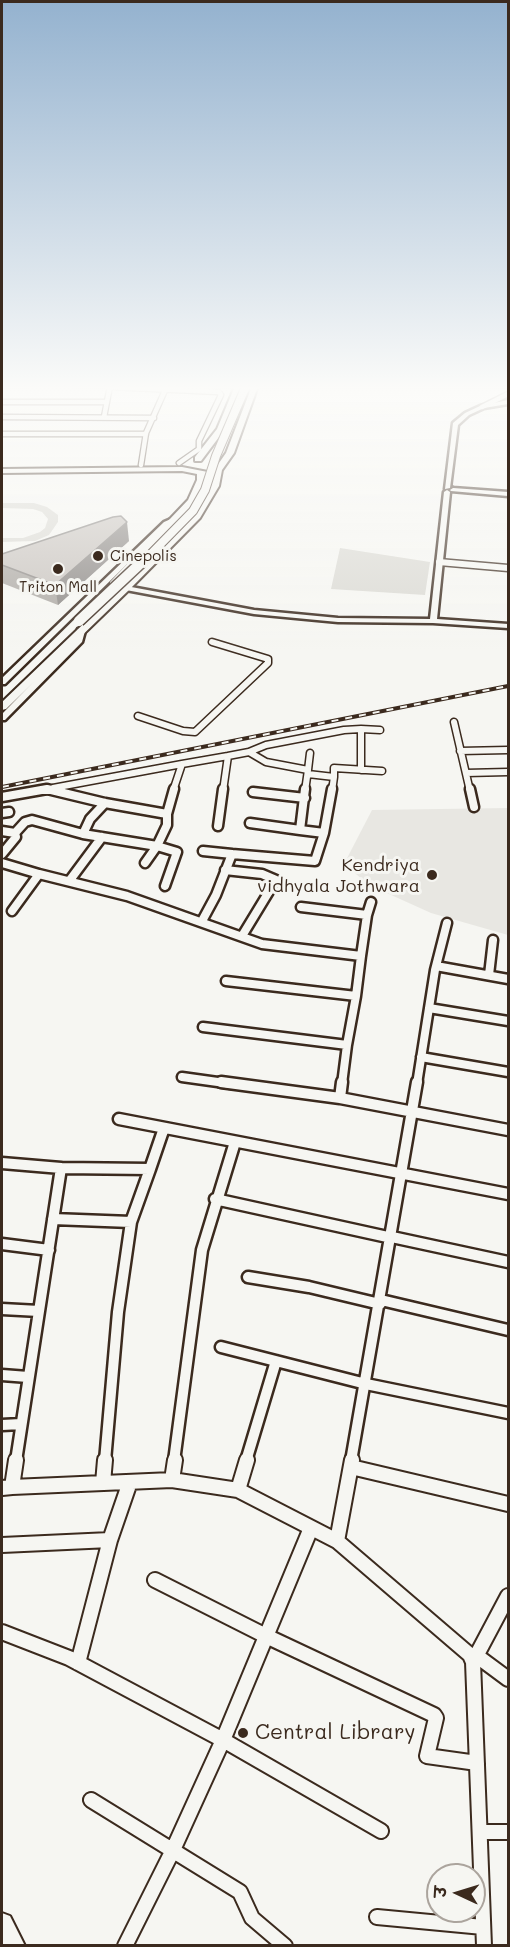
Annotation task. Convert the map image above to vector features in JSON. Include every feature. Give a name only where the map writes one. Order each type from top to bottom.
[{"type":"main road","points":[[80,626],[84,610],[192,501],[201,477]]},
{"type":"main road","points":[[2,707],[69,643],[80,626],[193,511],[210,477]]},
{"type":"main road","points":[[2,694],[126,588],[197,516],[215,486],[218,477]]},
{"type":"main road","points":[[2,1923],[14,1946]]},
{"type":"street","points":[[433,621],[450,477]]},
{"type":"street","points":[[449,490],[508,494]]},
{"type":"street","points":[[2,682],[166,523],[171,523]]},
{"type":"street","points":[[439,562],[508,568]]},
{"type":"street","points":[[126,588],[254,612],[338,620],[433,621],[508,626]]},
{"type":"street","points":[[2,718],[79,640],[80,626]]},
{"type":"street","points":[[138,716],[183,731],[195,732],[268,663],[268,659],[212,642]]},
{"type":"street","points":[[454,722],[474,807]]},
{"type":"street","points":[[361,729],[361,770]]},
{"type":"street","points":[[2,797],[249,752],[266,745],[344,730],[380,730]]},
{"type":"street","points":[[460,751],[508,750]]},
{"type":"street","points":[[249,752],[266,762],[334,777]]},
{"type":"street","points":[[300,830],[310,753]]},
{"type":"street","points":[[218,826],[228,756]]},
{"type":"street","points":[[145,863],[157,846],[167,825],[167,814],[178,768],[182,764]]},
{"type":"street","points":[[203,851],[315,861],[324,833],[334,768],[382,771]]},
{"type":"street","points":[[466,773],[508,772]]},
{"type":"street","points":[[47,789],[105,804],[167,814]]},
{"type":"street","points":[[253,792],[305,798]]},
{"type":"street","points":[[83,834],[90,819],[105,804]]},
{"type":"street","points":[[2,854],[15,839],[15,833],[25,822],[32,820],[83,834],[157,846],[177,852],[165,886]]},
{"type":"street","points":[[250,823],[324,833]]},
{"type":"street","points":[[2,831],[15,833]]},
{"type":"street","points":[[70,880],[102,837]]},
{"type":"street","points":[[202,921],[216,895],[232,854]]},
{"type":"street","points":[[2,863],[70,880],[202,921],[262,944],[361,956]]},
{"type":"street","points":[[225,870],[262,874],[276,880],[242,936]]},
{"type":"street","points":[[12,911],[39,874]]},
{"type":"street","points":[[340,1098],[367,915],[371,902]]},
{"type":"street","points":[[301,907],[367,915]]},
{"type":"street","points":[[337,1541],[392,1238],[436,966],[447,923]]},
{"type":"street","points":[[489,975],[493,940]]},
{"type":"street","points":[[436,966],[508,979]]},
{"type":"street","points":[[226,981],[356,996]]},
{"type":"street","points":[[429,1008],[508,1021]]},
{"type":"street","points":[[203,1027],[347,1045]]},
{"type":"street","points":[[421,1057],[508,1072]]},
{"type":"street","points":[[182,1077],[340,1098],[508,1130]]},
{"type":"street","points":[[119,1119],[508,1194]]},
{"type":"street","points":[[103,1483],[118,1312],[131,1222],[164,1128]]},
{"type":"street","points":[[172,1480],[202,1250],[215,1199],[235,1142]]},
{"type":"street","points":[[2,1163],[61,1168],[150,1169]]},
{"type":"street","points":[[61,1168],[21,1424],[7,1487],[172,1480],[238,1490],[337,1541],[470,1655],[508,1679]]},
{"type":"street","points":[[215,1199],[508,1262]]},
{"type":"street","points":[[53,1219],[131,1222]]},
{"type":"street","points":[[2,1244],[49,1250]]},
{"type":"street","points":[[248,1277],[309,1287],[508,1330]]},
{"type":"street","points":[[2,1309],[39,1311]]},
{"type":"street","points":[[221,1347],[366,1384],[508,1413]]},
{"type":"street","points":[[238,1490],[276,1361]]},
{"type":"street","points":[[2,1375],[28,1377]]},
{"type":"street","points":[[2,1425],[21,1424]]},
{"type":"street","points":[[351,1467],[508,1504]]},
{"type":"street","points":[[78,1663],[110,1540],[130,1482]]},
{"type":"street","points":[[126,1946],[223,1740],[311,1528]]},
{"type":"street","points":[[2,1545],[110,1540]]},
{"type":"street","points":[[155,1580],[266,1636],[434,1715],[436,1718],[428,1756],[477,1762]]},
{"type":"street","points":[[484,1946],[475,1659],[508,1596]]},
{"type":"street","points":[[2,1632],[78,1663],[223,1740],[381,1831]]},
{"type":"street","points":[[91,1800],[240,1892],[252,1918],[285,1946]]},
{"type":"street","points":[[480,1832],[508,1832]]},
{"type":"street","points":[[377,1917],[483,1927]]},
{"type":"shaded area","points":[[2,503],[34,503],[47,507],[58,515],[58,522],[49,535],[35,541],[2,542],[2,538],[23,538],[40,532],[45,528],[48,519],[42,512],[33,509],[2,508]]},
{"type":"shaded area","points":[[340,548],[430,562],[425,595],[331,589]]},
{"type":"shaded area","name":"Kendriya vidhyala Jothwara","points":[[508,808],[508,935],[431,913],[369,885],[344,864],[372,810]]},
{"type":"building","points":[[121,516],[127,522],[55,585],[2,565],[2,554]]},
{"type":"railway","points":[[2,787],[508,686]]},
{"type":"place","name":"Cinepolis","points":[[98,556]]},
{"type":"place","name":"Triton Mall","points":[[58,569]]},
{"type":"place","name":"Kendriya vidhyala Jothwara","points":[[432,875]]},
{"type":"place","name":"Central Library","points":[[243,1733]]}]
